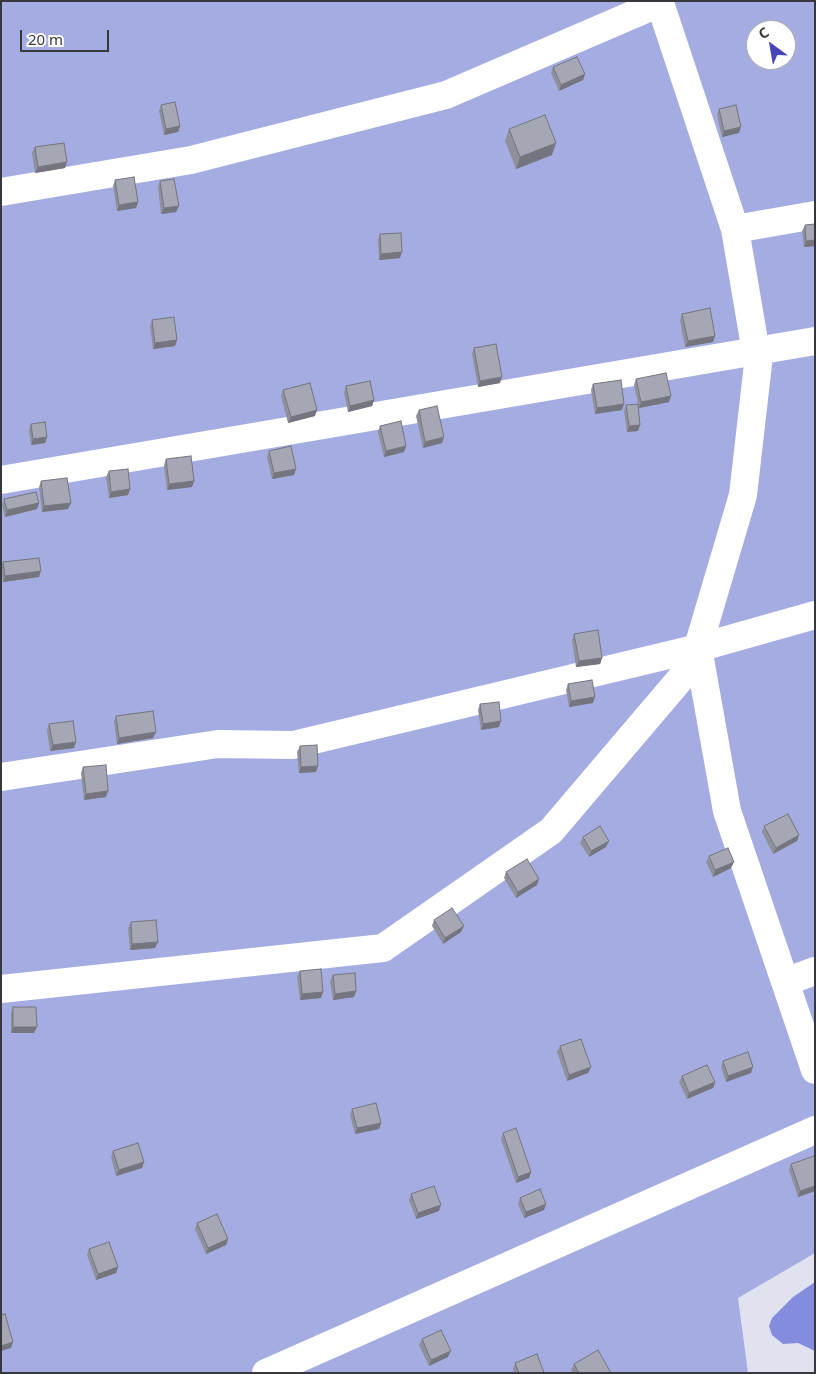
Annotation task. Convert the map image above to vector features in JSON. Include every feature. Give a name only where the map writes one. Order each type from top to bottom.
[{"type":"lane","points":[[1,192],[192,160],[446,95],[664,2],[735,229],[758,364],[743,495],[694,664],[551,831],[383,948],[1,989]]},
{"type":"lane","points":[[735,229],[815,214]]},
{"type":"lane","points":[[1,480],[815,341]]},
{"type":"lane","points":[[1,777],[218,744],[292,745],[698,648],[815,615]]},
{"type":"lane","points":[[698,648],[727,810],[815,1070]]},
{"type":"lane","points":[[785,982],[815,971]]},
{"type":"lane","points":[[266,1373],[815,1130]]},
{"type":"shaded area","points":[[1,1],[815,1],[815,1253],[738,1298],[748,1373],[1,1373]]},
{"type":"shaded area","points":[[815,1282],[815,1351],[798,1343],[783,1344],[772,1335],[769,1326],[772,1318],[793,1297]]},
{"type":"building","points":[[577,57],[585,74],[561,85],[553,67]]},
{"type":"building","points":[[175,102],[180,126],[166,129],[161,105]]},
{"type":"building","points":[[736,105],[741,127],[724,131],[719,109]]},
{"type":"building","points":[[545,115],[556,143],[520,157],[509,129]]},
{"type":"building","points":[[64,143],[67,162],[38,167],[35,147]]},
{"type":"building","points":[[134,177],[138,202],[119,205],[115,180]]},
{"type":"building","points":[[174,179],[179,206],[164,208],[160,181]]},
{"type":"building","points":[[815,224],[815,240],[806,241],[805,225]]},
{"type":"building","points":[[401,233],[402,252],[381,254],[380,234]]},
{"type":"building","points":[[710,308],[715,336],[688,341],[682,314]]},
{"type":"building","points":[[174,317],[177,340],[155,343],[152,320]]},
{"type":"building","points":[[496,344],[502,377],[480,381],[474,348]]},
{"type":"building","points":[[666,373],[671,396],[641,402],[636,379]]},
{"type":"building","points":[[621,380],[624,404],[597,408],[593,384]]},
{"type":"building","points":[[370,381],[374,400],[350,406],[346,386]]},
{"type":"building","points":[[310,383],[317,410],[291,417],[283,390]]},
{"type":"building","points":[[638,404],[640,425],[629,426],[626,405]]},
{"type":"building","points":[[437,406],[444,437],[425,442],[419,410]]},
{"type":"building","points":[[401,421],[406,446],[386,451],[380,426]]},
{"type":"building","points":[[45,422],[47,437],[33,439],[31,424]]},
{"type":"building","points":[[291,446],[296,469],[274,473],[269,451]]},
{"type":"building","points":[[191,456],[194,481],[169,484],[166,459]]},
{"type":"building","points":[[128,469],[130,489],[111,492],[109,471]]},
{"type":"building","points":[[67,478],[71,503],[44,506],[41,481]]},
{"type":"building","points":[[36,492],[39,503],[7,510],[4,499]]},
{"type":"building","points":[[39,558],[41,571],[5,576],[3,562]]},
{"type":"building","points":[[598,630],[602,658],[579,661],[574,634]]},
{"type":"building","points":[[592,680],[595,697],[571,701],[568,684]]},
{"type":"building","points":[[499,702],[501,721],[483,724],[480,704]]},
{"type":"building","points":[[153,711],[156,732],[119,738],[116,716]]},
{"type":"building","points":[[73,721],[76,742],[53,745],[49,724]]},
{"type":"building","points":[[317,745],[318,766],[301,767],[300,746]]},
{"type":"building","points":[[106,765],[108,791],[86,794],[83,767]]},
{"type":"building","points":[[788,814],[799,835],[776,848],[764,826]]},
{"type":"building","points":[[600,826],[609,841],[591,851],[583,837]]},
{"type":"building","points":[[728,848],[734,862],[715,870],[709,856]]},
{"type":"building","points":[[527,859],[539,879],[518,892],[506,872]]},
{"type":"building","points":[[452,908],[464,926],[445,938],[434,920]]},
{"type":"building","points":[[156,920],[158,942],[132,944],[131,922]]},
{"type":"building","points":[[321,969],[323,992],[302,994],[300,971]]},
{"type":"building","points":[[355,973],[356,991],[335,994],[333,975]]},
{"type":"building","points":[[13,1007],[36,1007],[37,1027],[13,1027]]},
{"type":"building","points":[[581,1039],[591,1067],[569,1075],[560,1046]]},
{"type":"building","points":[[748,1052],[753,1067],[728,1076],[723,1061]]},
{"type":"building","points":[[707,1065],[715,1082],[689,1093],[682,1076]]},
{"type":"building","points":[[376,1103],[381,1123],[357,1128],[352,1109]]},
{"type":"building","points":[[516,1128],[531,1172],[518,1177],[503,1133]]},
{"type":"building","points":[[138,1143],[144,1162],[119,1170],[113,1151]]},
{"type":"building","points":[[814,1156],[815,1186],[800,1191],[791,1164]]},
{"type":"building","points":[[434,1186],[441,1205],[418,1213],[411,1194]]},
{"type":"building","points":[[540,1189],[546,1204],[526,1212],[520,1198]]},
{"type":"building","points":[[217,1214],[228,1239],[208,1248],[197,1223]]},
{"type":"building","points":[[109,1242],[118,1267],[98,1274],[89,1249]]},
{"type":"building","points":[[5,1314],[13,1342],[1,1346],[1,1315]]},
{"type":"building","points":[[441,1330],[451,1351],[431,1360],[422,1339]]},
{"type":"building","points":[[598,1350],[611,1373],[579,1373],[574,1364]]},
{"type":"building","points":[[537,1354],[544,1373],[519,1373],[515,1363]]}]
